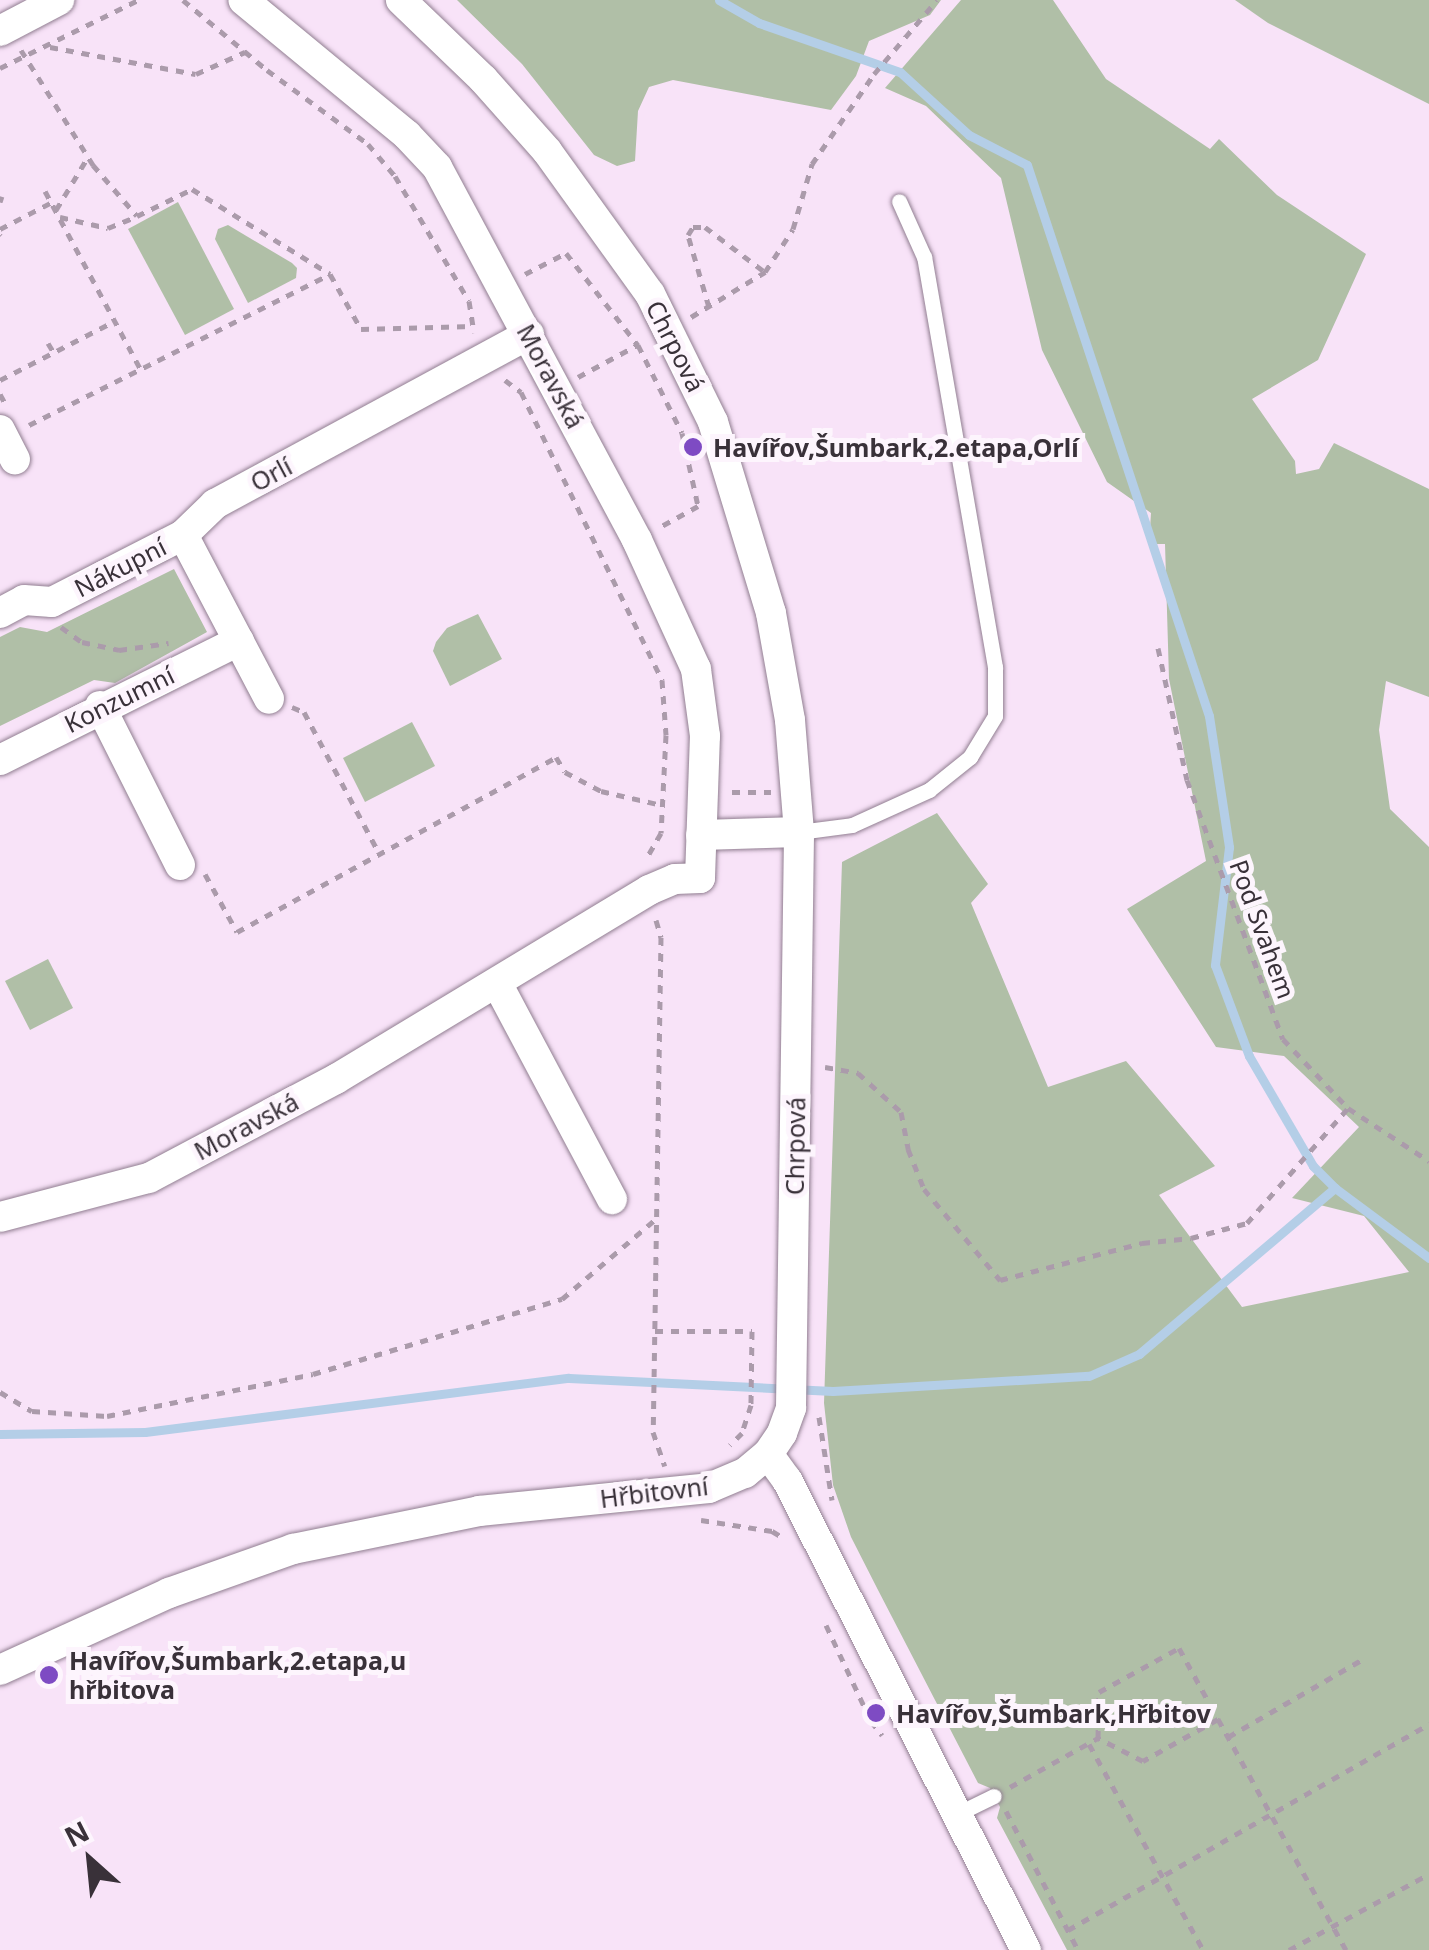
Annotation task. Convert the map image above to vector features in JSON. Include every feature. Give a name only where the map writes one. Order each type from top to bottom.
[{"type":"street","points":[[5,28],[59,0]]},
{"type":"street","name":"Moravská","points":[[0,1218],[149,1178],[336,1079],[497,983],[642,873],[675,880],[700,878],[705,736],[696,669],[637,540],[530,334],[453,192],[422,149],[243,0]]},
{"type":"street","name":"Chrpová","points":[[400,0],[484,79],[547,151],[641,280],[693,374],[725,455],[771,612],[790,720],[799,832],[793,1397],[782,1432],[768,1454]]},
{"type":"street","name":"Orlí","points":[[183,535],[215,504],[530,334]]},
{"type":"street","points":[[183,535],[230,645],[269,699]]},
{"type":"street","name":"Nákupní","points":[[0,613],[24,600],[52,602],[183,535]]},
{"type":"street","name":"Konzumní","points":[[0,760],[100,706],[230,645]]},
{"type":"street","points":[[100,706],[180,865]]},
{"type":"street","points":[[702,835],[799,832]]},
{"type":"street","points":[[497,983],[612,1199]]},
{"type":"street","points":[[768,1454],[787,1480],[1026,1950]]},
{"type":"street","name":"Hřbitovní","points":[[0,1670],[168,1593],[293,1549],[479,1511],[709,1488],[746,1472],[768,1454]]},
{"type":"lane","points":[[799,832],[852,825],[929,790],[984,741],[996,705],[995,667],[924,257],[899,201]]},
{"type":"lane","points":[[955,1815],[996,1795]]},
{"type":"path","points":[[0,68],[50,47],[138,0]]},
{"type":"path","points":[[183,0],[368,144],[395,176],[469,302],[480,361],[521,392],[662,680],[666,736],[661,833],[642,873],[661,937],[653,1432],[666,1468]]},
{"type":"path","points":[[688,319],[765,272],[793,229],[812,164],[890,53],[937,0]]},
{"type":"path","points":[[5,28],[88,156],[136,216]]},
{"type":"path","points":[[50,47],[196,74],[245,52]]},
{"type":"path","points":[[56,210],[88,156]]},
{"type":"path","points":[[60,218],[108,228],[192,189],[330,274],[361,330],[473,326]]},
{"type":"path","points":[[46,191],[140,368]]},
{"type":"path","points":[[0,233],[52,202]]},
{"type":"path","points":[[709,307],[688,235],[693,227],[705,227],[765,272]]},
{"type":"path","points":[[469,302],[566,253],[638,345],[682,434],[698,506],[637,540]]},
{"type":"path","points":[[6,442],[140,368],[330,274]]},
{"type":"path","points":[[0,380],[114,320]]},
{"type":"path","points":[[527,404],[648,340]]},
{"type":"path","points":[[48,343],[54,353]]},
{"type":"path","points":[[52,602],[43,614],[82,642],[119,650],[166,643],[230,645]]},
{"type":"path","name":"Pod Svahem","points":[[1158,648],[1187,780],[1284,1039],[1348,1108],[1429,1161]]},
{"type":"path","points":[[269,699],[304,712],[378,852]]},
{"type":"path","points":[[180,865],[206,874],[237,932],[556,757],[565,772],[587,785],[614,796],[662,805]]},
{"type":"path","points":[[797,1062],[858,1073],[901,1112],[908,1149],[924,1189],[1000,1280],[1142,1244],[1191,1238],[1247,1223],[1295,1173],[1348,1108]]},
{"type":"path","points":[[0,1392],[32,1411],[107,1416],[314,1374],[562,1299],[657,1218]]},
{"type":"path","points":[[687,1518],[772,1530],[794,1548]]},
{"type":"path","points":[[822,1610],[832,1642],[863,1705],[890,1744]]},
{"type":"path","points":[[1098,1738],[1100,1692],[1180,1648],[1346,1950]]},
{"type":"path","points":[[1228,1737],[1363,1660]]},
{"type":"path","points":[[1098,1738],[1143,1760],[1218,1720]]},
{"type":"path","points":[[1068,1930],[1429,1724]]},
{"type":"path","points":[[1078,1950],[996,1795],[1098,1738]]},
{"type":"path","points":[[1089,1744],[1203,1950]]},
{"type":"path","points":[[1290,1950],[1429,1874]]},
{"type":"green space","points":[[457,0],[941,0],[930,15],[869,41],[856,76],[831,110],[673,80],[649,87],[638,111],[635,161],[617,166],[594,155],[522,64]]},
{"type":"green space","points":[[961,0],[1053,0],[1106,79],[1210,149],[1219,139],[1277,195],[1366,254],[1318,360],[1252,399],[1295,461],[1296,474],[1319,469],[1334,443],[1429,489],[1429,697],[1386,681],[1379,730],[1390,809],[1429,847],[1429,1950],[1067,1950],[997,1818],[1000,1807],[990,1788],[978,1783],[851,1537],[833,1485],[824,1403],[842,862],[937,813],[988,884],[971,903],[1048,1087],[1126,1061],[1215,1166],[1159,1195],[1242,1307],[1409,1272],[1364,1216],[1292,1198],[1359,1127],[1284,1056],[1216,1047],[1127,909],[1206,861],[1169,679],[1165,544],[1149,544],[1151,513],[1107,482],[1042,350],[1001,178],[926,106],[885,88]]},
{"type":"green space","points":[[1235,0],[1429,0],[1429,104],[1268,23]]},
{"type":"green space","points":[[178,202],[234,309],[185,335],[128,229]]},
{"type":"green space","points":[[228,225],[292,263],[297,268],[296,278],[248,303],[215,239],[218,229]]},
{"type":"green space","points":[[174,569],[207,632],[115,683],[94,680],[0,726],[0,637],[20,627],[47,632]]},
{"type":"green space","points":[[478,614],[502,659],[450,686],[433,651],[436,642],[447,628]]},
{"type":"green space","points":[[412,722],[435,766],[365,802],[343,758]]},
{"type":"green space","points":[[48,959],[73,1008],[30,1030],[5,981]]},
{"type":"waterway","points":[[719,0],[759,23],[900,72],[969,135],[1027,165],[1209,716],[1229,847],[1215,965],[1249,1056],[1313,1166],[1335,1188],[1429,1258]]},
{"type":"waterway","points":[[0,1434],[145,1432],[569,1378],[833,1391],[1089,1376],[1139,1354],[1335,1188]]},
{"type":"place","name":"Havířov,Šumbark,2.etapa,Orlí","points":[[693,447]]},
{"type":"place","name":"Havířov,Šumbark,2.etapa,u hřbitova","points":[[49,1675]]},
{"type":"place","name":"Havířov,Šumbark,Hřbitov","points":[[876,1713]]}]
